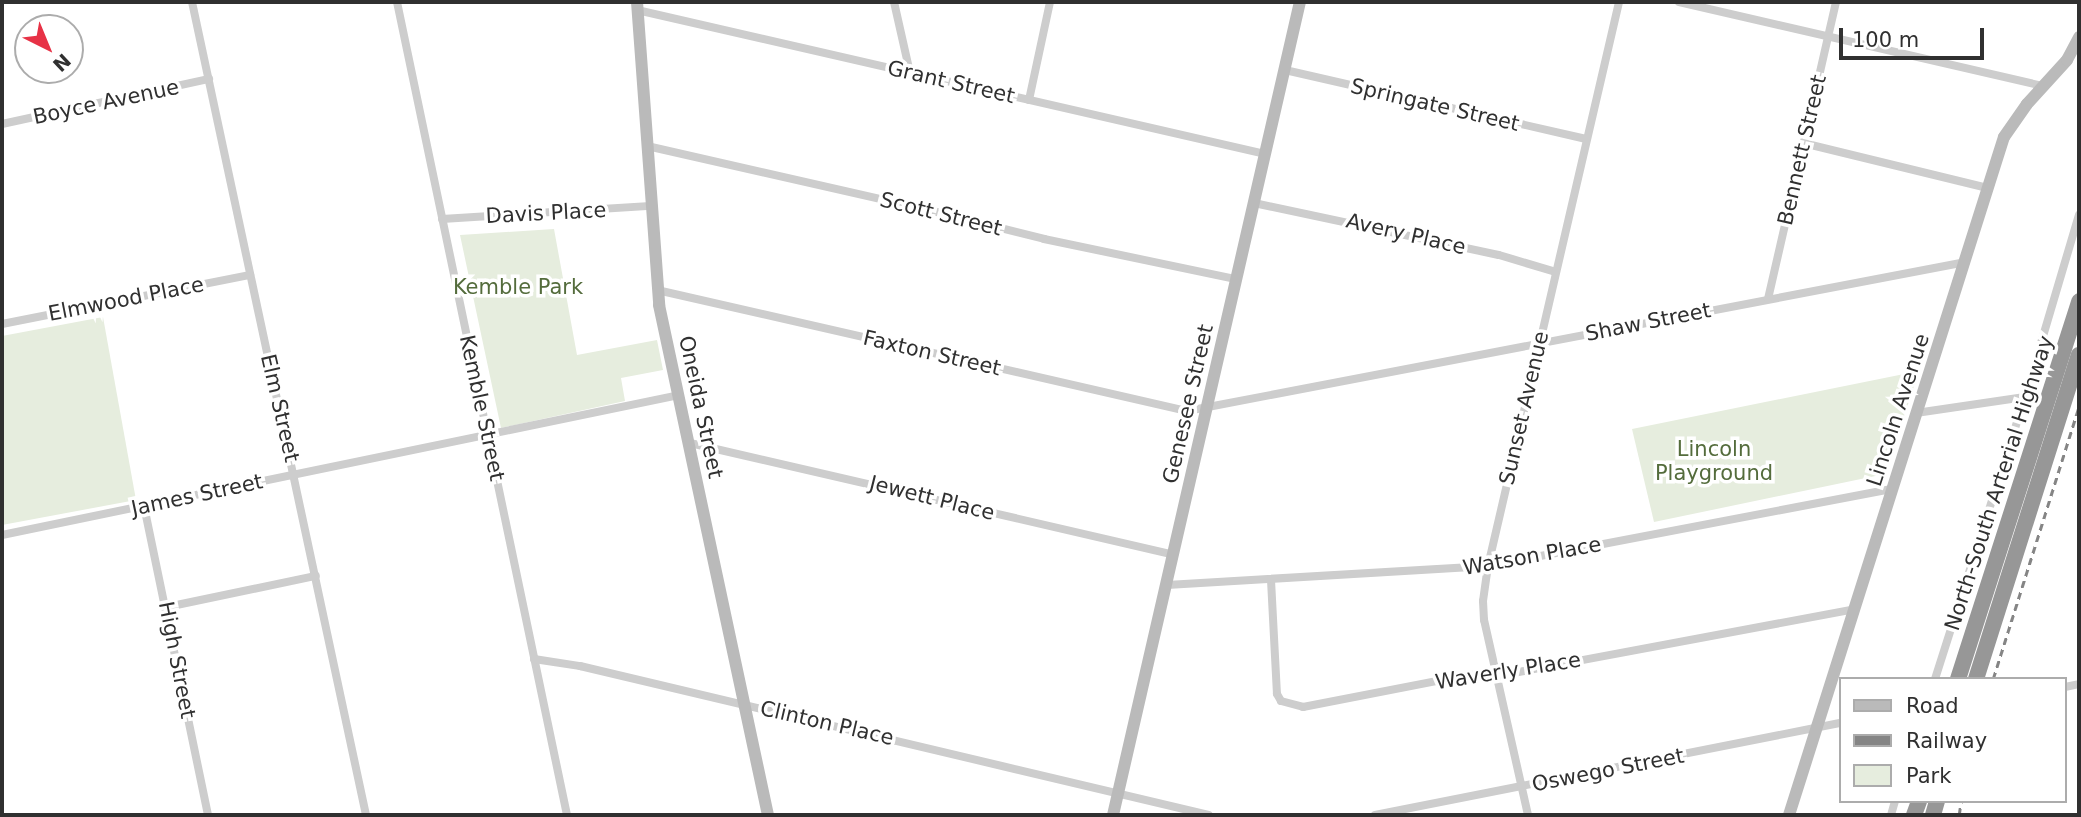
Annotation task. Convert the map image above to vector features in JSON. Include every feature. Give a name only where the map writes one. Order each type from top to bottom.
[{"type":"highway","name":"North-South Arterial Highway","points":[[1959,677],[2079,301]]},
{"type":"highway","name":"North-South Arterial Highway","points":[[1977,677],[2079,355]]},
{"type":"street","name":"Elm Street","points":[[192,2],[366,815]]},
{"type":"street","name":"Kemble Street","points":[[397,2],[566,815]]},
{"type":"street","points":[[894,2],[910,73]]},
{"type":"street","points":[[1029,100],[1049,2]]},
{"type":"street","name":"Genesee Street","points":[[1113,815],[1300,2]]},
{"type":"street","name":"Sunset Avenue","points":[[1528,815],[1484,620],[1488,566],[1619,2]]},
{"type":"street","points":[[1679,2],[2045,86]]},
{"type":"street","name":"Bennett Street","points":[[1768,299],[1836,2]]},
{"type":"street","name":"Grant Street","points":[[637,6],[910,73],[1265,154]]},
{"type":"street","name":"Oneida Street","points":[[637,6],[657,290],[768,815]]},
{"type":"street","name":"Lincoln Avenue","points":[[1789,815],[1988,188],[2012,123],[2067,60],[2079,37]]},
{"type":"street","name":"Springate Street","points":[[1285,70],[1586,139]]},
{"type":"street","name":"Boyce Avenue","points":[[2,124],[209,79]]},
{"type":"street","points":[[1803,143],[1988,188]]},
{"type":"street","name":"Scott Street","points":[[647,146],[1044,239],[1236,279]]},
{"type":"street","name":"Avery Place","points":[[1254,203],[1473,249],[1556,272]]},
{"type":"street","name":"Davis Place","points":[[442,219],[651,206]]},
{"type":"street","points":[[1936,677],[2025,397],[2079,215]]},
{"type":"street","name":"Shaw Street","points":[[1206,409],[1266,394],[1966,262]]},
{"type":"street","name":"Elmwood Place","points":[[2,324],[250,275]]},
{"type":"street","name":"Faxton Street","points":[[657,290],[1174,410],[1206,409]]},
{"type":"street","name":"James Street","points":[[2,536],[679,395]]},
{"type":"street","points":[[1916,413],[2025,397]]},
{"type":"street","name":"Jewett Place","points":[[690,443],[1174,555]]},
{"type":"street","name":"Watson Place","points":[[1167,585],[1488,566],[1893,489]]},
{"type":"street","name":"High Street","points":[[144,506],[208,815]]},
{"type":"street","points":[[167,607],[316,576]]},
{"type":"street","name":"Waverly Place","points":[[1271,580],[1277,694],[1281,701],[1303,707],[1467,675],[1496,674],[1855,609]]},
{"type":"street","name":"Clinton Place","points":[[534,659],[580,666],[1119,793]]},
{"type":"street","name":"Oswego Street","points":[[1374,815],[1522,788],[1840,723]]},
{"type":"street","points":[[1119,793],[1209,815]]},
{"type":"green space","name":"Kemble Park","points":[[554,229],[577,355],[657,340],[663,370],[621,378],[625,401],[501,428],[460,235]]},
{"type":"green space","points":[[103,317],[136,500],[2,525],[2,336]]},
{"type":"green space","name":"Lincoln Playground","points":[[1919,371],[1885,474],[1654,522],[1632,429]]},
{"type":"railway","points":[[1994,677],[2079,406]]},
{"type":"railway","points":[[1959,815],[1961,803]]}]
